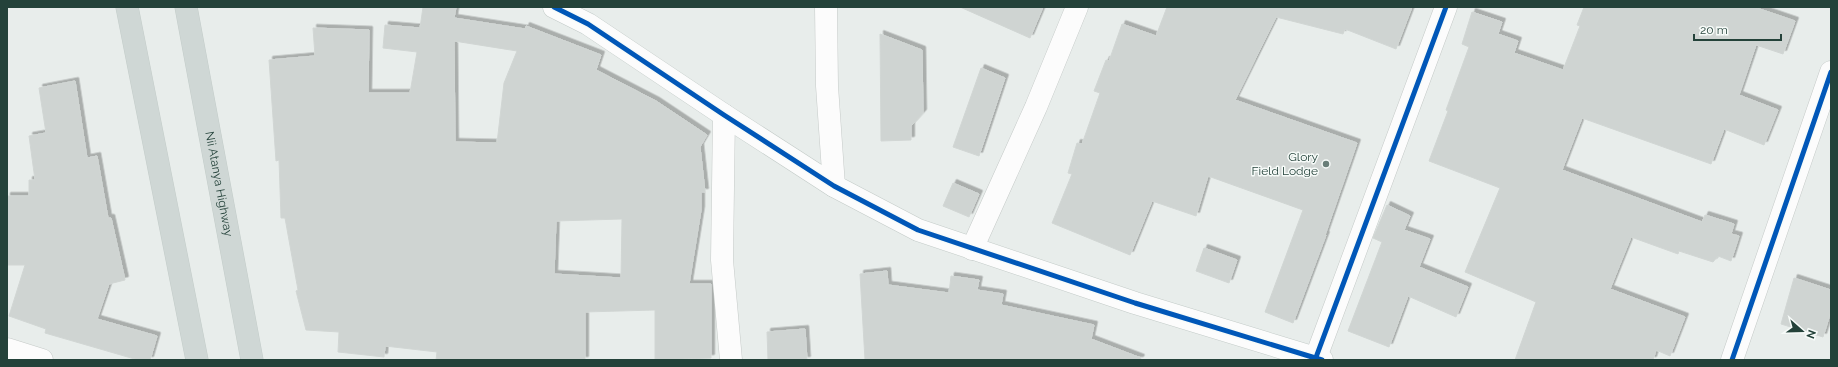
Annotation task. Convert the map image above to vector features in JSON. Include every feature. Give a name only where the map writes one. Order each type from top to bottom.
[{"type":"main road","points":[[127,7],[197,360]]},
{"type":"main road","name":"Nii Atanya Highway","points":[[186,7],[252,360]]},
{"type":"street","points":[[554,7],[588,24],[724,115],[834,186],[918,230],[1135,303],[1317,359],[1446,7]]},
{"type":"street","points":[[826,7],[827,86],[834,186]]},
{"type":"street","points":[[972,249],[1036,107],[1077,7]]},
{"type":"street","points":[[1732,360],[1831,72]]},
{"type":"street","points":[[724,115],[722,260],[731,360]]},
{"type":"street","points":[[7,349],[42,360]]},
{"type":"building","points":[[423,7],[456,7],[454,18],[525,29],[526,26],[601,55],[596,70],[656,101],[707,135],[700,147],[705,192],[701,192],[701,210],[689,284],[711,284],[711,358],[655,360],[655,310],[585,312],[585,360],[436,360],[437,352],[385,346],[384,357],[338,352],[339,332],[306,330],[296,291],[298,290],[285,218],[281,218],[279,160],[276,161],[269,60],[315,56],[313,28],[369,30],[368,93],[410,93],[417,52],[383,48],[385,25],[420,28]],"holes":[[[454,41],[517,51],[504,83],[497,143],[455,142]],[[622,219],[621,278],[554,274],[556,221]]]},
{"type":"building","points":[[960,7],[1043,7],[1030,38]]},
{"type":"building","points":[[1167,7],[1412,7],[1396,49],[1345,29],[1343,34],[1276,17],[1235,100],[1357,143],[1326,235],[1293,323],[1265,312],[1303,210],[1208,176],[1196,216],[1152,201],[1130,255],[1052,223],[1072,174],[1068,173],[1077,143],[1082,144],[1100,93],[1094,91],[1106,60],[1109,61],[1122,24],[1156,36]]},
{"type":"building","points":[[1584,7],[1754,7],[1795,21],[1783,54],[1756,45],[1739,95],[1778,110],[1764,145],[1724,129],[1711,164],[1582,118],[1562,170],[1702,222],[1705,215],[1734,224],[1731,234],[1739,236],[1731,261],[1718,256],[1713,262],[1679,251],[1678,254],[1631,237],[1610,289],[1685,317],[1670,356],[1656,350],[1653,360],[1515,360],[1536,302],[1465,272],[1500,188],[1429,161],[1448,111],[1446,110],[1469,47],[1462,44],[1472,12],[1502,22],[1498,34],[1518,41],[1514,53],[1563,70],[1580,26],[1577,25]]},
{"type":"building","points":[[880,34],[922,50],[923,113],[911,126],[911,140],[881,141]]},
{"type":"building","points":[[981,68],[1005,78],[979,156],[953,147]]},
{"type":"building","points":[[75,81],[87,158],[97,156],[108,218],[111,218],[125,280],[109,284],[97,319],[157,336],[150,360],[138,360],[45,333],[46,329],[9,316],[25,265],[7,265],[7,196],[29,196],[29,180],[35,180],[29,136],[46,133],[39,88]]},
{"type":"building","points":[[953,183],[979,194],[969,217],[943,206]]},
{"type":"building","points":[[1387,205],[1410,216],[1404,230],[1430,239],[1419,267],[1468,287],[1456,317],[1408,296],[1389,347],[1348,331],[1382,242],[1373,238]]},
{"type":"building","points":[[1204,248],[1237,260],[1229,283],[1196,271]]},
{"type":"building","points":[[887,271],[888,285],[949,293],[951,276],[979,280],[977,290],[1003,294],[1001,305],[1094,325],[1091,339],[1141,358],[1140,360],[865,360],[860,274]]},
{"type":"building","points":[[1794,278],[1831,290],[1831,311],[1823,337],[1781,324]]},
{"type":"building","points":[[805,329],[807,360],[768,360],[767,332]]},
{"type":"cycle path","points":[[554,7],[588,24],[724,115],[834,186],[918,230],[1135,303],[1322,360]]},
{"type":"cycle path","points":[[1315,360],[1446,7]]},
{"type":"cycle path","points":[[1732,360],[1831,72]]},
{"type":"place","name":"Glory Field Lodge","points":[[1326,164]]}]
